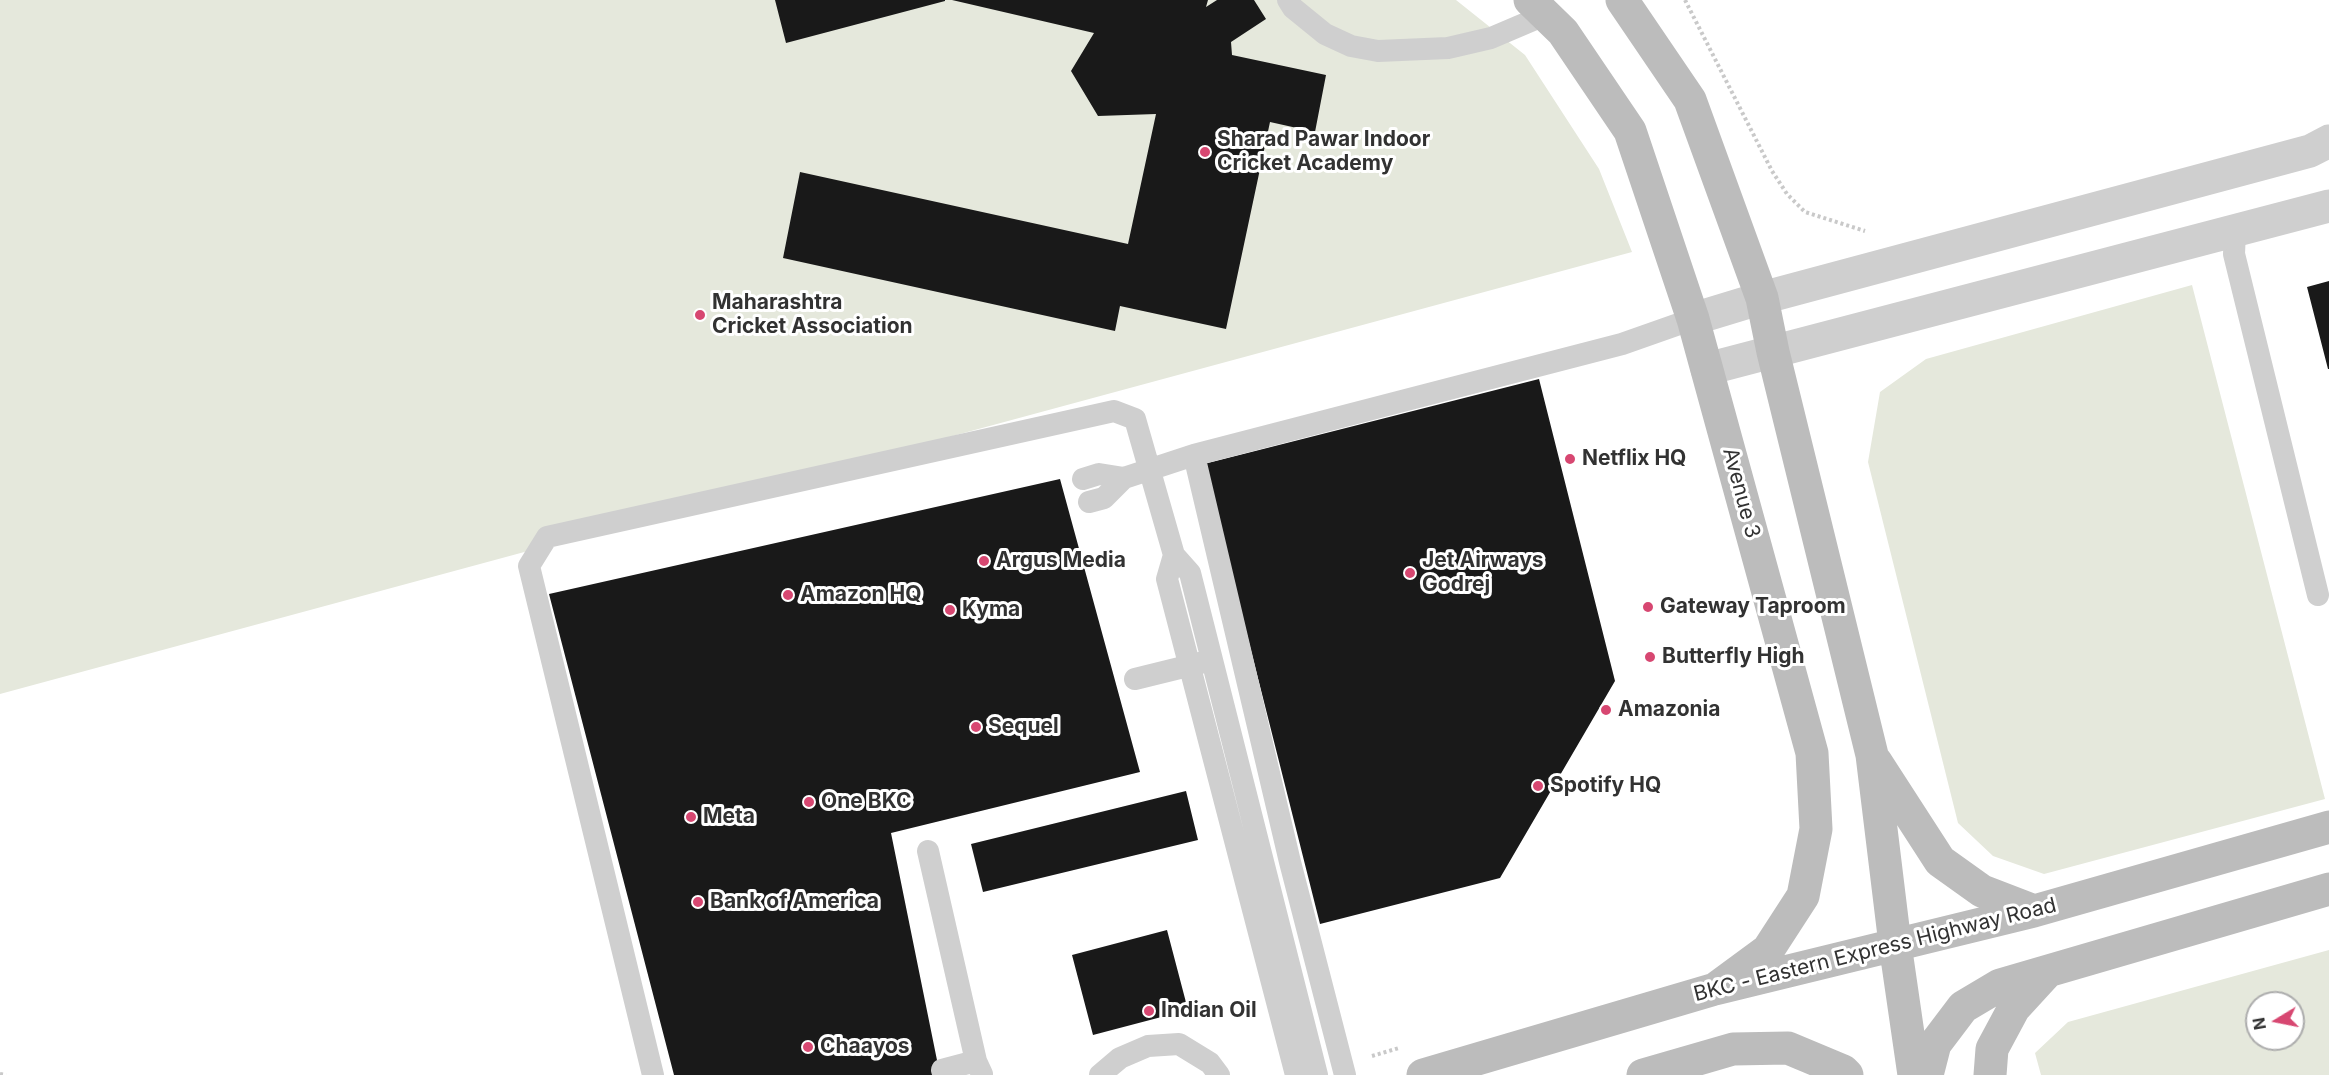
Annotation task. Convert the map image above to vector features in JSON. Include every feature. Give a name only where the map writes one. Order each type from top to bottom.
[{"type":"street","points":[[1622,0],[1690,100],[1762,298],[1773,352],[1872,755],[1914,1075]]},
{"type":"street","name":"Avenue 3","points":[[1538,8],[1563,32],[1630,131],[1693,319],[1812,753],[1816,829],[1803,896],[1768,950],[1715,989]]},
{"type":"street","points":[[1693,319],[1762,298],[2310,151],[2329,141]]},
{"type":"street","points":[[1707,369],[2329,206]]},
{"type":"street","points":[[1872,755],[1940,861],[1982,891],[2034,911]]},
{"type":"street","name":"BKC - Eastern Express Highway Road","points":[[1423,1075],[1715,989],[2034,911],[2329,827]]},
{"type":"street","points":[[1927,1075],[1935,1044],[1963,1007],[2000,985],[2329,889]]},
{"type":"street","points":[[1990,1075],[1992,1049],[2014,1008],[2048,971]]},
{"type":"street","points":[[1642,1075],[1733,1049],[1788,1048],[1843,1071],[1847,1075]]},
{"type":"lane","points":[[1288,0],[1293,8],[1325,34],[1351,46],[1378,51],[1448,48],[1491,38],[1538,8]]},
{"type":"lane","points":[[2235,231],[2234,254],[2318,595]]},
{"type":"lane","points":[[1089,502],[1104,498],[1124,478],[1150,468],[1622,344],[1693,319]]},
{"type":"lane","points":[[653,1075],[529,566],[547,537],[1114,411],[1135,419],[1150,468],[1174,555],[1167,579],[1201,663],[1317,1075]]},
{"type":"lane","points":[[1194,455],[1295,861],[1345,1075]]},
{"type":"lane","points":[[1083,479],[1100,474],[1124,478]]},
{"type":"lane","points":[[1135,680],[1201,663]]},
{"type":"lane","points":[[1201,663],[1296,1075]]},
{"type":"lane","points":[[928,851],[979,1068],[942,1070]]},
{"type":"lane","points":[[1100,1075],[1120,1059],[1148,1046],[1179,1044],[1209,1063],[1219,1075]]},
{"type":"path","points":[[1685,0],[1772,171],[1787,194],[1805,212],[1874,234]]},
{"type":"path","points":[[0,1074],[6,1075]]},
{"type":"shaded area","name":"Maharashtra Cricket Association","points":[[0,0],[1456,0],[1525,55],[1599,169],[1632,252],[0,694]]},
{"type":"shaded area","points":[[2192,285],[2325,799],[2044,874],[1993,856],[1958,823],[1868,462],[1880,392],[1926,359]]},
{"type":"shaded area","points":[[2329,950],[2329,1075],[2041,1075],[2035,1053],[2068,1022]]},
{"type":"building","points":[[775,0],[945,0],[945,1],[786,43]]},
{"type":"building","name":"Sharad Pawar Indoor Cricket Academy","points":[[952,0],[1208,0],[1206,7],[1217,0],[1254,0],[1266,19],[1231,42],[1232,55],[1326,75],[1315,132],[1270,122],[1226,329],[1120,306],[1115,331],[783,258],[800,172],[1128,244],[1156,114],[1098,116],[1071,71],[1094,33]]},
{"type":"building","points":[[2329,281],[2329,369],[2328,369],[2307,287]]},
{"type":"building","name":"Jet Airways Godrej","points":[[1539,379],[1615,681],[1500,878],[1320,924],[1204,464]]},
{"type":"building","name":"One BKC","points":[[1060,479],[1140,772],[891,833],[940,1075],[674,1075],[549,594]]},
{"type":"building","points":[[1186,791],[1198,840],[983,892],[971,844]]},
{"type":"building","points":[[1167,930],[1188,1010],[1093,1035],[1072,955]]},
{"type":"place","name":"Sharad Pawar Indoor Cricket Academy","points":[[1205,152]]},
{"type":"place","name":"Maharashtra Cricket Association","points":[[700,315]]},
{"type":"place","name":"Netflix HQ","points":[[1570,459]]},
{"type":"place","name":"Argus Media","points":[[984,561]]},
{"type":"place","name":"Jet Airways Godrej","points":[[1410,573]]},
{"type":"place","name":"Amazon HQ","points":[[788,595]]},
{"type":"place","name":"Gateway Taproom","points":[[1648,607]]},
{"type":"place","name":"Kyma","points":[[950,610]]},
{"type":"place","name":"Butterfly High","points":[[1650,657]]},
{"type":"place","name":"Amazonia","points":[[1606,710]]},
{"type":"place","name":"Sequel","points":[[976,727]]},
{"type":"place","name":"Spotify HQ","points":[[1538,786]]},
{"type":"place","name":"One BKC","points":[[809,802]]},
{"type":"place","name":"Meta","points":[[691,817]]},
{"type":"place","name":"Bank of America","points":[[698,902]]},
{"type":"place","name":"Indian Oil","points":[[1149,1011]]},
{"type":"place","name":"Chaayos","points":[[808,1047]]}]
